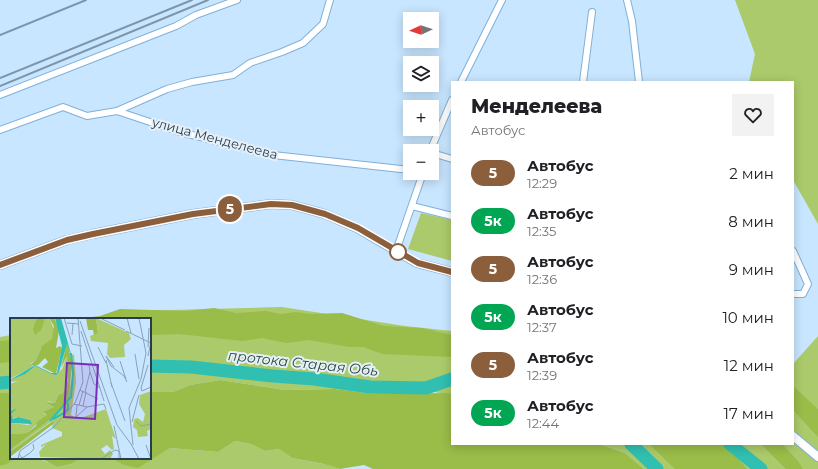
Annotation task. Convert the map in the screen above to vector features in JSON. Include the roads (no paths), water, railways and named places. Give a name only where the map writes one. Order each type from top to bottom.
[{"type":"street","points":[[0,95],[176,26],[196,15],[237,0]]},
{"type":"street","name":"улица Менделеева","points":[[0,130],[63,107],[87,116],[117,111],[167,89],[192,82],[233,75],[250,63],[303,43],[323,24],[330,0]]},
{"type":"street","points":[[462,81],[502,0]]},
{"type":"street","points":[[628,0],[632,20],[639,81]]},
{"type":"street","points":[[583,81],[592,12]]},
{"type":"street","name":"улица Менделеева","points":[[117,111],[180,132],[273,155],[403,169]]},
{"type":"street","points":[[435,144],[449,112]]},
{"type":"street","points":[[439,155],[451,159]]},
{"type":"street","points":[[396,251],[421,180]]},
{"type":"street","points":[[0,266],[67,240],[93,234],[193,214],[271,204],[292,205],[325,214],[358,228],[418,263],[451,272]]},
{"type":"street","points":[[412,206],[451,216]]},
{"type":"street","points":[[794,254],[808,284],[803,294],[794,294]]},
{"type":"street","points":[[794,437],[818,457]]},
{"type":"waterway","name":"протока Старая Обь","points":[[151,366],[191,367],[314,379],[370,387],[426,388],[451,379]]},
{"type":"waterway","name":"протока Старая Обь","points":[[0,383],[10,382]]},
{"type":"waterway","name":"протока Старая Обь","points":[[632,445],[657,469]]},
{"type":"waterway","name":"протока Старая Обь","points":[[731,445],[761,469]]},
{"type":"railway","points":[[0,35],[86,0]]},
{"type":"railway","points":[[0,78],[192,0]]},
{"type":"railway","points":[[0,86],[208,0]]}]
